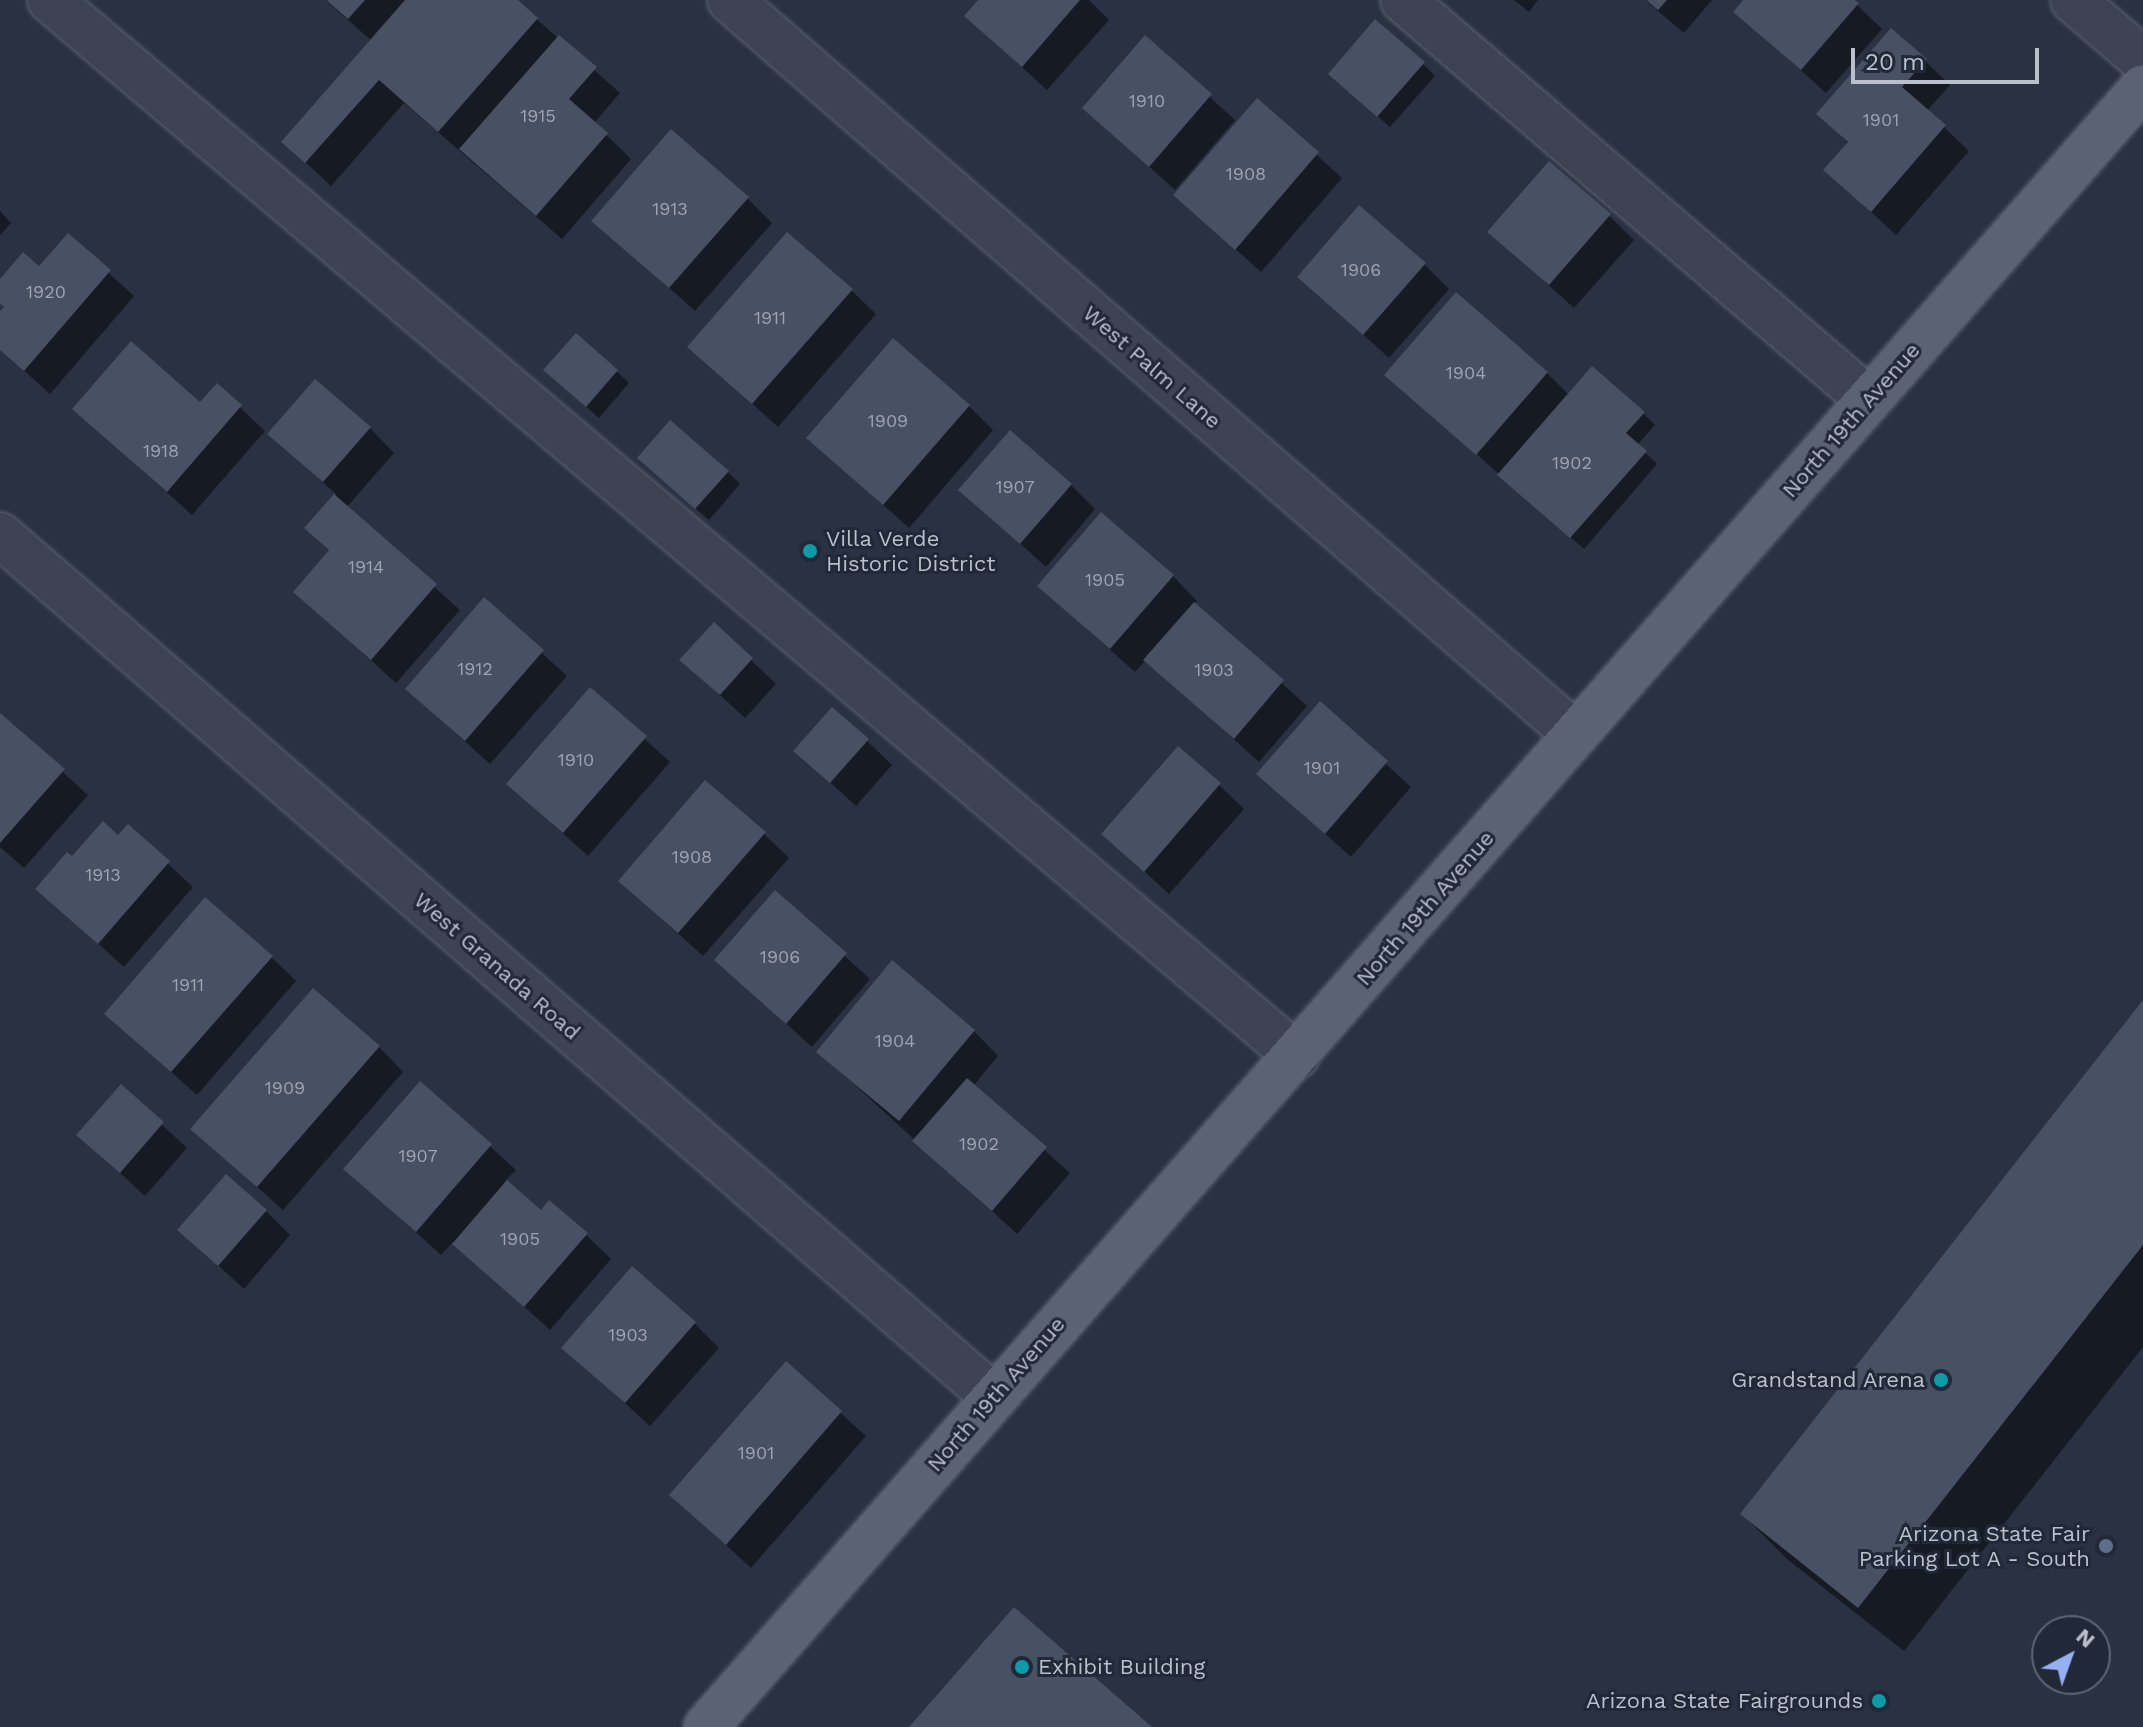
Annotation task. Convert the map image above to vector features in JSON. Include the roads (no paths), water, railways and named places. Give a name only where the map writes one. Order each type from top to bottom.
[{"type":"main road","name":"North 19th Avenue","points":[[706,1727],[2143,87]]},
{"type":"street","points":[[50,0],[1297,1056]]},
{"type":"street","name":"West Palm Lane","points":[[730,0],[1575,734]]},
{"type":"street","points":[[1403,0],[1869,400]]},
{"type":"street","points":[[2073,0],[2143,60]]},
{"type":"street","name":"West Granada Road","points":[[0,535],[993,1396]]},
{"type":"place","name":"Villa Verde Historic District","points":[[810,551]]},
{"type":"place","name":"Grandstand Arena","points":[[1941,1380]]},
{"type":"place","name":"Arizona State Fair Parking Lot A - South","points":[[2106,1546]]},
{"type":"place","name":"Exhibit Building","points":[[1022,1667]]},
{"type":"place","name":"Arizona State Fairgrounds","points":[[1879,1701]]}]
